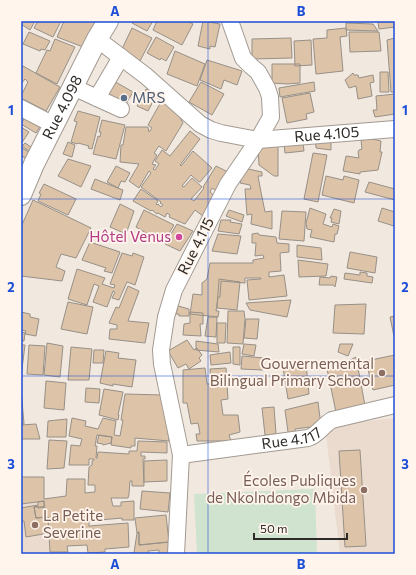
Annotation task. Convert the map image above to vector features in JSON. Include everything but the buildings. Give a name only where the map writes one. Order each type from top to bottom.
[{"type":"main road","name":"Rue 4.098","points":[[21,195],[34,164],[54,124],[97,39],[108,21]]},
{"type":"street","name":"Rue 4.115","points":[[176,554],[180,455],[162,364],[166,317],[174,290],[228,184],[258,140],[271,117],[270,97],[267,88],[258,72],[244,58],[230,21]]},
{"type":"street","points":[[97,39],[146,76],[200,124],[221,134],[258,140]]},
{"type":"street","points":[[97,98],[121,57]]},
{"type":"street","points":[[73,87],[121,109]]},
{"type":"street","points":[[21,108],[54,124]]},
{"type":"street","name":"Rue 4.105","points":[[258,140],[395,129]]},
{"type":"street","name":"Rue 4.117","points":[[180,455],[308,438],[332,420],[395,405]]},
{"type":"shaded area","name":"Écoles Publiques de Nkolndongo Mbida","points":[[395,418],[395,554],[340,554],[325,426]]},
{"type":"shaded area","name":"La Petite Severine","points":[[44,501],[49,533],[50,552],[21,554],[21,504]]},
{"type":"green space","points":[[315,489],[317,554],[197,554],[194,494]]},
{"type":"place","name":"MRS","points":[[124,98]]},
{"type":"place","name":"Hôtel Venus","points":[[179,237]]},
{"type":"place","name":"Gouvernemental Bilingual Primary School","points":[[382,373]]},
{"type":"place","name":"Écoles Publiques de Nkolndongo Mbida","points":[[364,490]]},
{"type":"place","name":"La Petite Severine","points":[[35,525]]}]
